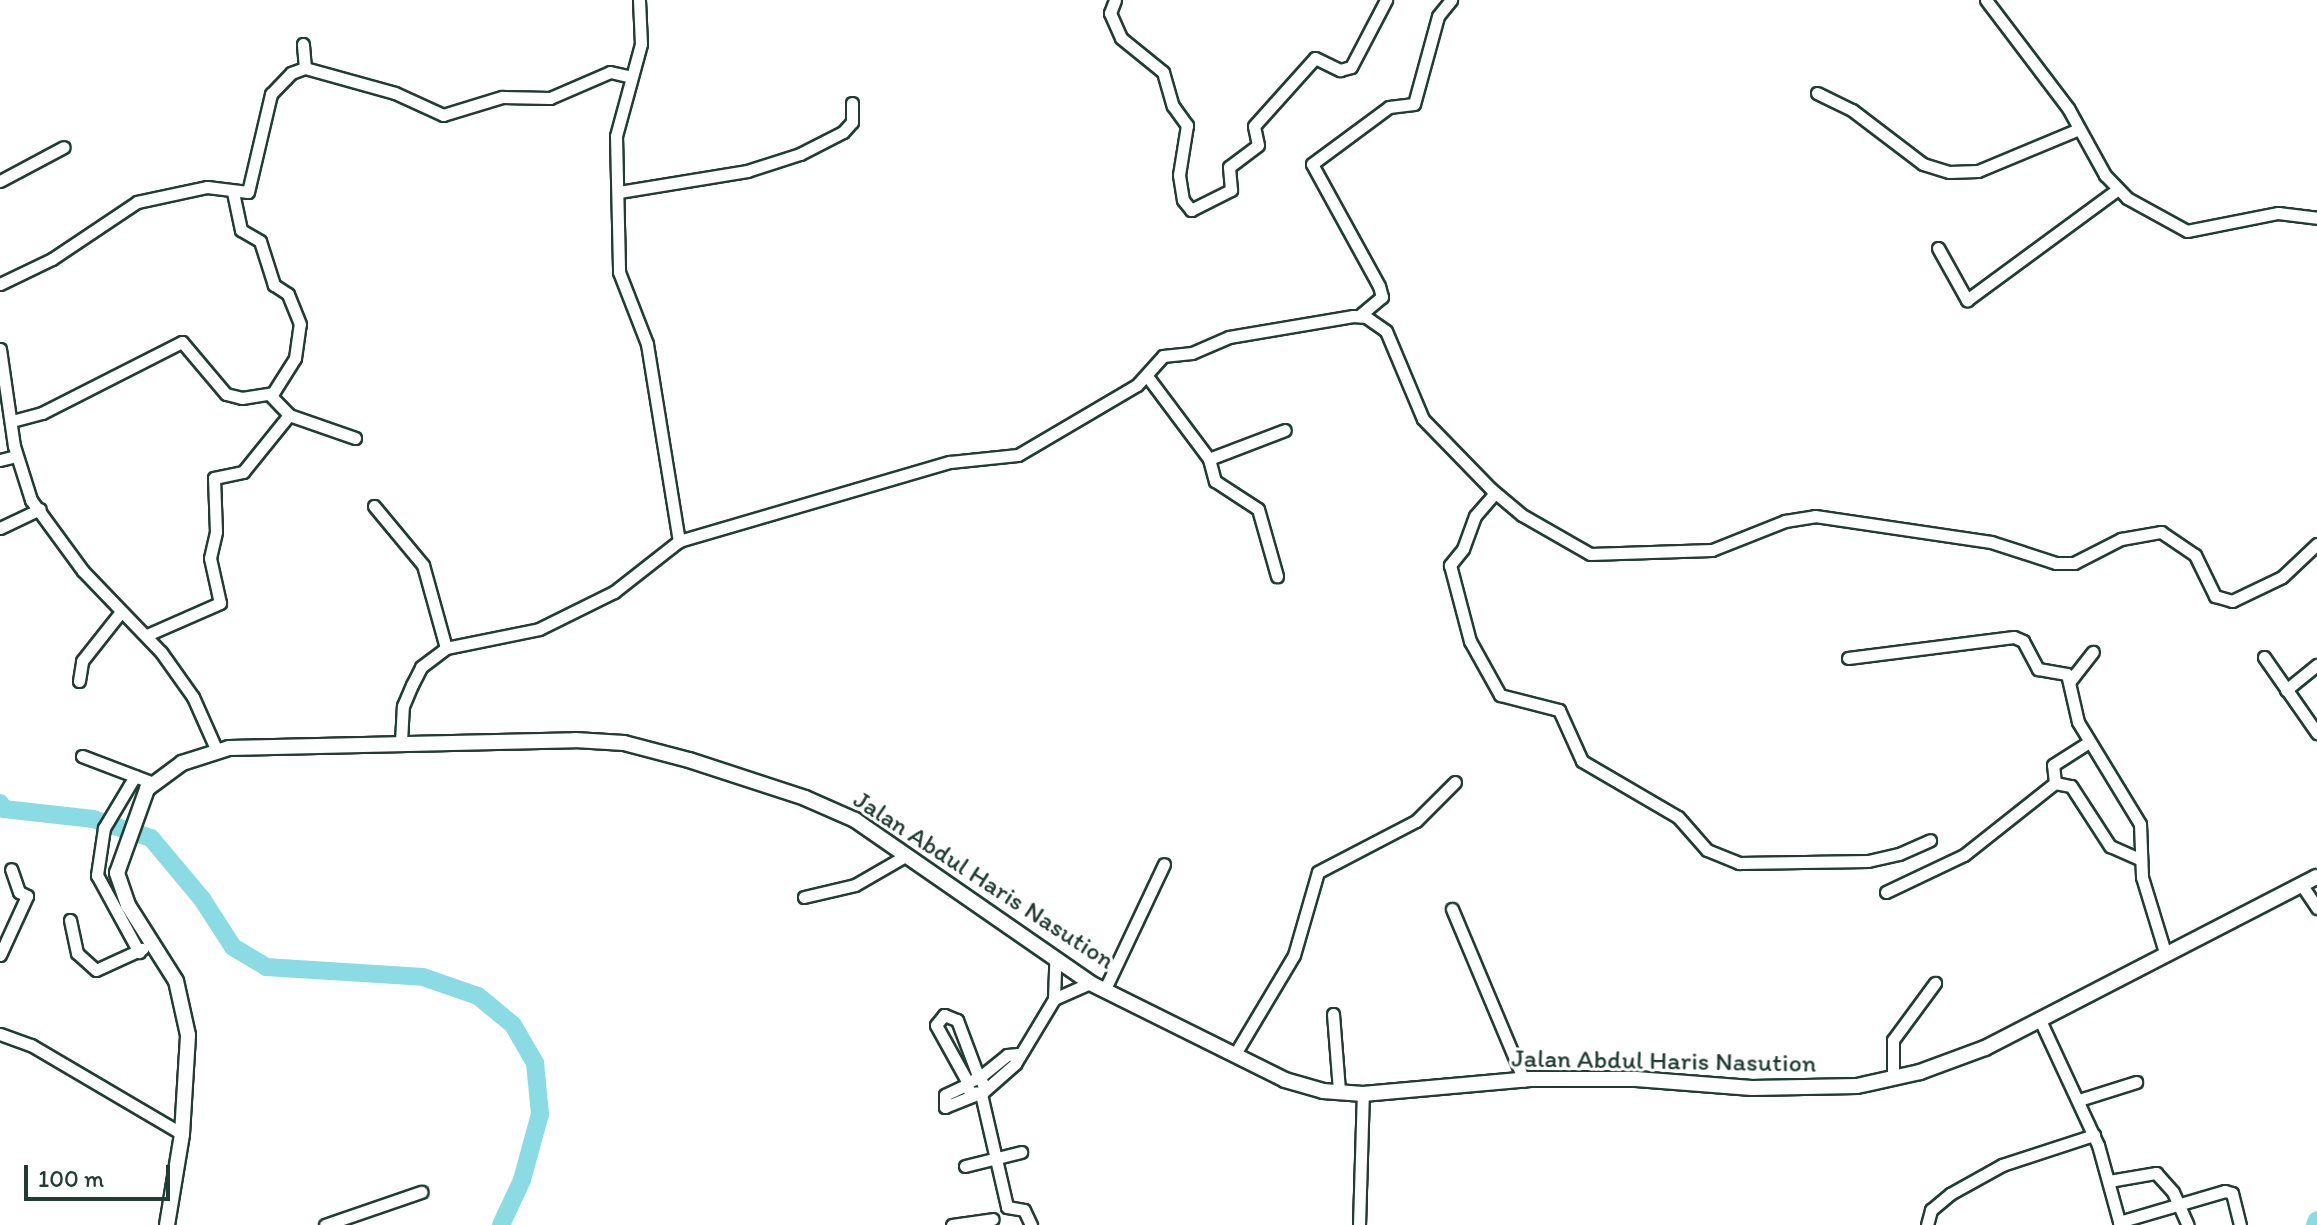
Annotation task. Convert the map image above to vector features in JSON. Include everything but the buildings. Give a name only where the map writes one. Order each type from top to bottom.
[{"type":"main road","name":"Jalan Abdul Haris Nasution","points":[[149,787],[182,763],[217,751],[401,742],[624,743],[805,798],[855,820],[1090,983],[1285,1080],[1363,1094],[1524,1080],[1636,1079],[1752,1088],[1857,1086],[1956,1061],[2317,877]]},
{"type":"main road","points":[[149,787],[124,846],[117,873],[119,889],[176,981],[188,1035],[182,1134],[167,1225]]},
{"type":"street","points":[[639,0],[641,44],[616,136],[620,278],[647,344],[679,541]]},
{"type":"street","points":[[1115,0],[1110,13],[1121,38],[1163,72],[1173,106],[1187,125],[1179,175],[1183,200],[1191,210],[1231,190],[1229,167],[1258,145],[1254,126],[1315,58],[1340,70],[1351,67],[1386,0]]},
{"type":"street","points":[[1359,316],[1382,294],[1313,160],[1389,107],[1414,104],[1438,16],[1451,0]]},
{"type":"street","points":[[1986,0],[2118,189],[2187,231],[2278,213],[2317,218]]},
{"type":"street","points":[[303,44],[305,68]]},
{"type":"street","points":[[305,68],[395,93],[443,115],[502,97],[550,98],[610,72],[631,77]]},
{"type":"street","points":[[0,284],[52,259],[137,202],[207,187],[233,191],[251,189],[273,90],[305,68]]},
{"type":"street","points":[[1817,93],[1852,110],[1923,164],[1949,172],[1978,171],[2079,129]]},
{"type":"street","points":[[619,192],[747,171],[800,154],[843,132],[852,122],[852,103]]},
{"type":"street","points":[[0,181],[64,147]]},
{"type":"street","points":[[1938,248],[1967,300],[2118,189]]},
{"type":"street","points":[[233,191],[241,230],[260,241],[274,285],[288,294],[300,324],[295,358],[270,395]]},
{"type":"street","points":[[401,742],[403,706],[412,685],[421,667],[446,648],[539,629],[621,588],[679,541],[950,462],[1018,455],[1147,376],[1169,354],[1192,353],[1235,336],[1359,316],[1377,323],[1393,341],[1427,424],[1495,493],[1529,520],[1582,551],[1598,554],[1712,550],[1785,521],[1815,516],[1991,542],[2056,563],[2074,563],[2121,539],[2161,532],[2195,555],[2211,591],[2225,601],[2239,599],[2282,577],[2317,544]]},
{"type":"street","points":[[12,421],[42,413],[182,342],[226,394],[270,395],[289,415],[355,438]]},
{"type":"street","points":[[0,349],[16,456],[40,509],[83,571],[120,613],[147,635],[193,697],[217,751]]},
{"type":"street","points":[[1147,376],[1209,459],[1215,481],[1253,505],[1263,519],[1277,576]]},
{"type":"street","points":[[147,635],[219,605],[210,558],[216,532],[213,480],[243,472],[289,415]]},
{"type":"street","points":[[1209,459],[1285,430]]},
{"type":"street","points":[[0,460],[16,456]]},
{"type":"street","points":[[1495,493],[1475,516],[1463,549],[1450,565],[1465,626],[1498,693],[1559,710],[1582,761],[1678,817],[1707,850],[1739,863],[1868,861],[1930,840]]},
{"type":"street","points":[[374,506],[423,565],[446,648]]},
{"type":"street","points":[[0,528],[40,509]]},
{"type":"street","points":[[79,681],[82,661],[120,613]]},
{"type":"street","points":[[1848,658],[2014,637],[2023,641],[2038,669],[2067,674],[2078,722],[2136,811],[2141,860],[2165,952]]},
{"type":"street","points":[[2070,681],[2093,652]]},
{"type":"street","points":[[2264,657],[2315,726]]},
{"type":"street","points":[[2286,690],[2317,665]]},
{"type":"street","points":[[2055,783],[2049,769],[2089,742]]},
{"type":"street","points":[[82,756],[135,776],[149,787]]},
{"type":"street","points":[[135,776],[104,828],[98,853],[100,888],[139,952]]},
{"type":"street","points":[[1235,1054],[1294,955],[1307,895],[1318,872],[1416,821],[1455,782]]},
{"type":"street","points":[[1886,892],[1964,855],[2055,783],[2071,786],[2110,846],[2141,860]]},
{"type":"street","points":[[804,897],[855,885],[905,856]]},
{"type":"street","points":[[1105,989],[1164,864]]},
{"type":"street","points":[[0,955],[27,896],[19,892],[11,869]]},
{"type":"street","points":[[2301,884],[2317,908]]},
{"type":"street","points":[[1452,909],[1524,1080]]},
{"type":"street","points":[[70,920],[77,953],[96,970],[153,943]]},
{"type":"street","points":[[1018,1054],[1009,1054],[973,1080],[945,1095],[945,1107],[980,1093],[1015,1064],[1018,1054],[1054,999],[1055,961]]},
{"type":"street","points":[[1054,999],[1090,983]]},
{"type":"street","points":[[1893,1077],[1893,1040],[1935,983]]},
{"type":"street","points":[[1333,1014],[1339,1091]]},
{"type":"street","points":[[980,1093],[973,1080],[957,1020],[944,1015],[936,1025],[980,1093],[1007,1207]]},
{"type":"street","points":[[2039,1018],[2094,1135],[2120,1223],[2178,1202],[2229,1191],[2240,1225]]},
{"type":"street","points":[[0,1034],[31,1045],[182,1134]]},
{"type":"street","points":[[2079,1100],[2136,1082]]},
{"type":"street","points":[[1359,1225],[1363,1094]]},
{"type":"street","points":[[1927,1225],[1931,1210],[1950,1194],[2002,1165],[2094,1135]]},
{"type":"street","points":[[965,1166],[1021,1152]]},
{"type":"street","points":[[2109,1181],[2156,1173],[2178,1202],[2188,1225]]},
{"type":"street","points":[[325,1225],[421,1192]]},
{"type":"street","points":[[952,1225],[993,1222],[1007,1207]]},
{"type":"street","points":[[1007,1207],[1024,1210],[1031,1225]]},
{"type":"waterway","points":[[0,803],[4,809],[93,819],[151,838],[202,899],[233,947],[266,967],[423,977],[478,996],[513,1025],[535,1063],[540,1114],[522,1180],[501,1225]]},
{"type":"waterway","points":[[2315,1225],[2317,1220]]}]
